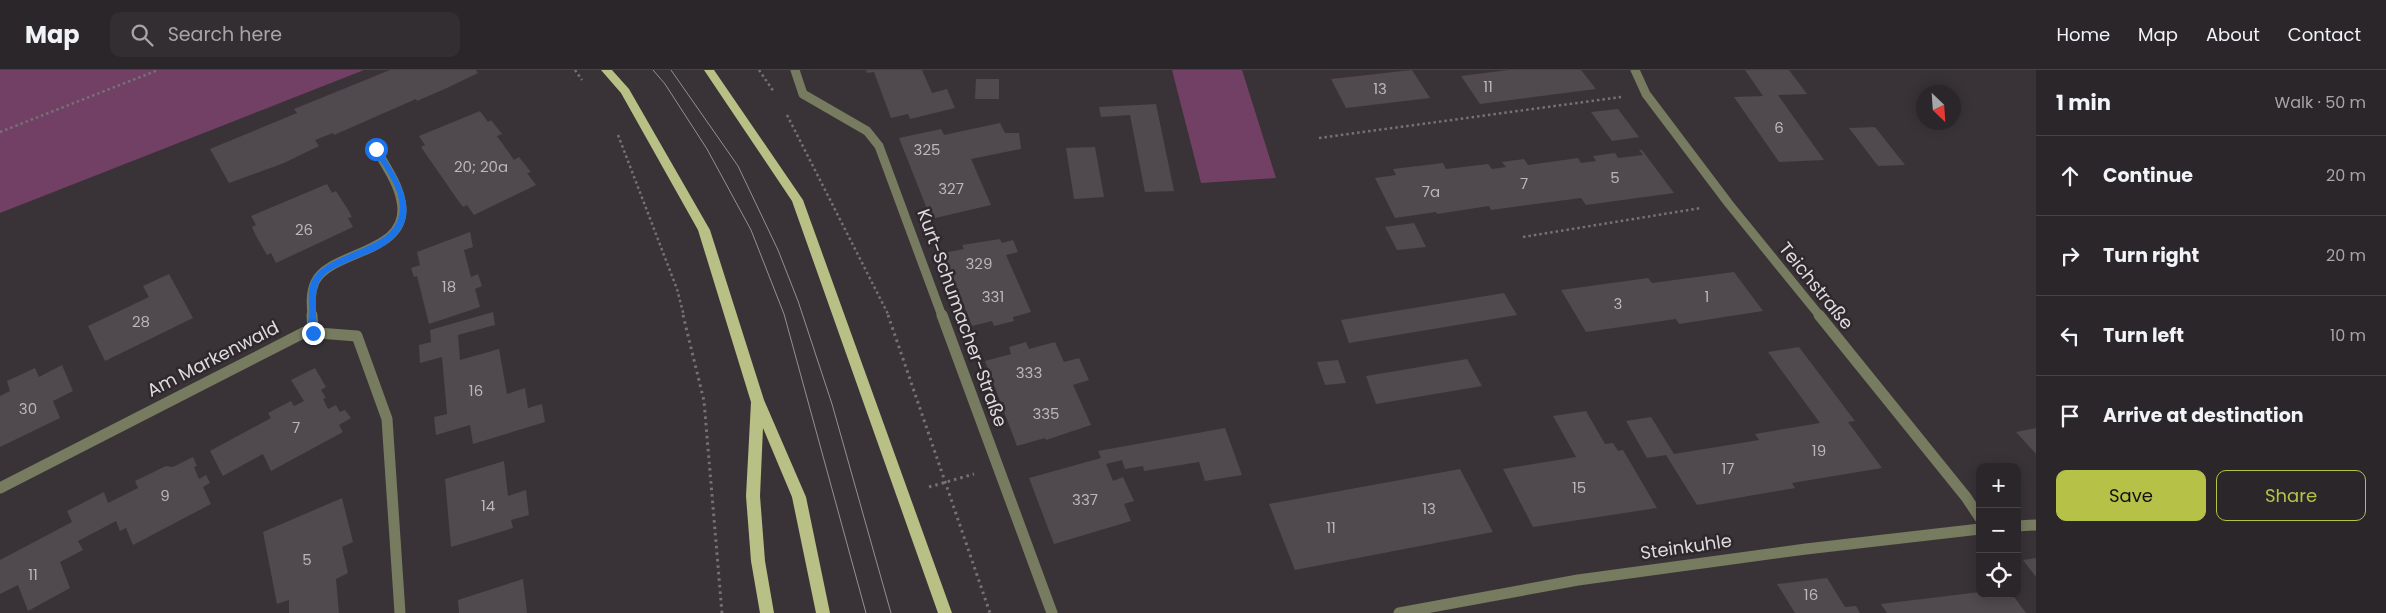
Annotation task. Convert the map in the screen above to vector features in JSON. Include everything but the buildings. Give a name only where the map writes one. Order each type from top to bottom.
[{"type":"main road","points":[[606,70],[625,91],[704,230],[757,400],[799,497],[823,613]]},
{"type":"main road","points":[[709,70],[797,200],[945,613]]},
{"type":"main road","points":[[757,400],[753,496],[758,561],[767,613]]},
{"type":"street","name":"Kurt-Schumacher-Straße","points":[[795,70],[803,94],[867,131],[879,146],[1052,613]]},
{"type":"street","name":"Teichstraße","points":[[1635,70],[1646,94],[1729,204],[1966,497],[1976,512]]},
{"type":"street","points":[[313,333],[313,286],[319,275],[330,267],[382,243],[396,230],[403,215],[403,200],[399,188],[376,149]]},
{"type":"street","name":"Am Markenwald","points":[[0,488],[305,332],[356,336],[387,420],[400,613]]},
{"type":"street","points":[[2021,526],[2036,525]]},
{"type":"street","name":"Steinkuhle","points":[[1399,613],[1578,580],[1806,549],[1976,529]]},
{"type":"path","points":[[0,132],[158,70]]},
{"type":"path","points":[[576,70],[586,84]]},
{"type":"path","points":[[759,70],[775,94]]},
{"type":"path","points":[[1319,138],[1646,94]]},
{"type":"path","points":[[785,111],[887,311],[990,613]]},
{"type":"path","points":[[616,129],[646,203],[677,289],[704,401],[722,613]]},
{"type":"path","points":[[1523,237],[1729,204]]},
{"type":"path","points":[[902,495],[963,477]]},
{"type":"shaded area","points":[[0,70],[364,70],[0,213]]},
{"type":"shaded area","points":[[1172,70],[1242,70],[1276,178],[1201,183]]},
{"type":"tram line","points":[[653,70],[665,84],[707,149],[751,230],[784,314],[866,613]]},
{"type":"tram line","points":[[671,70],[738,166],[778,250],[798,301],[832,404],[891,613]]},
{"type":"route","points":[[313,333],[311,305],[313,286],[319,275],[330,267],[382,243],[396,230],[403,215],[403,200],[399,188],[376,149]]}]
